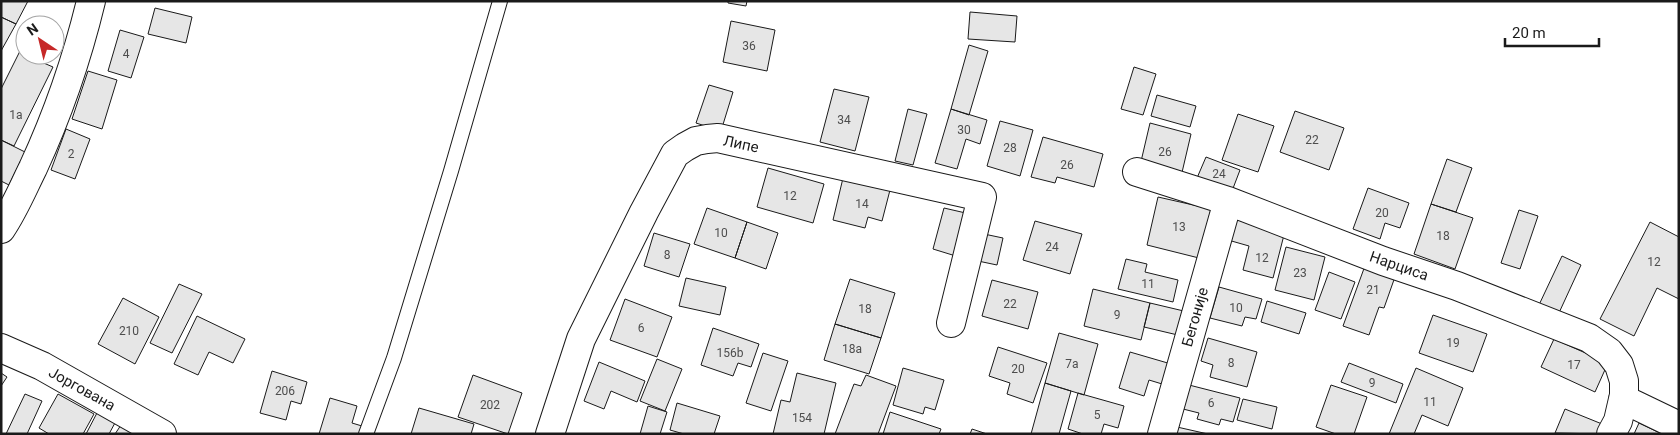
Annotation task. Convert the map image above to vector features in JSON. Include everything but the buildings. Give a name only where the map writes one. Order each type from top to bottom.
[{"type":"street","points":[[1,229],[47,137],[65,90],[91,1]]},
{"type":"street","name":"Липе","points":[[550,434],[581,339],[648,204],[675,154],[685,147],[707,138],[718,138],[982,197],[951,323]]},
{"type":"street","name":"Нарциса","points":[[1137,172],[1228,201],[1383,261],[1457,286],[1589,338],[1609,352],[1619,365],[1624,380],[1623,399],[1618,421],[1611,434]]},
{"type":"street","name":"Бегоније","points":[[1162,434],[1228,201]]},
{"type":"street","name":"Јоргована","points":[[1,348],[42,366],[162,434]]},
{"type":"street","points":[[1623,399],[1679,426]]},
{"type":"lane","points":[[366,434],[394,358],[452,171],[500,1]]}]
